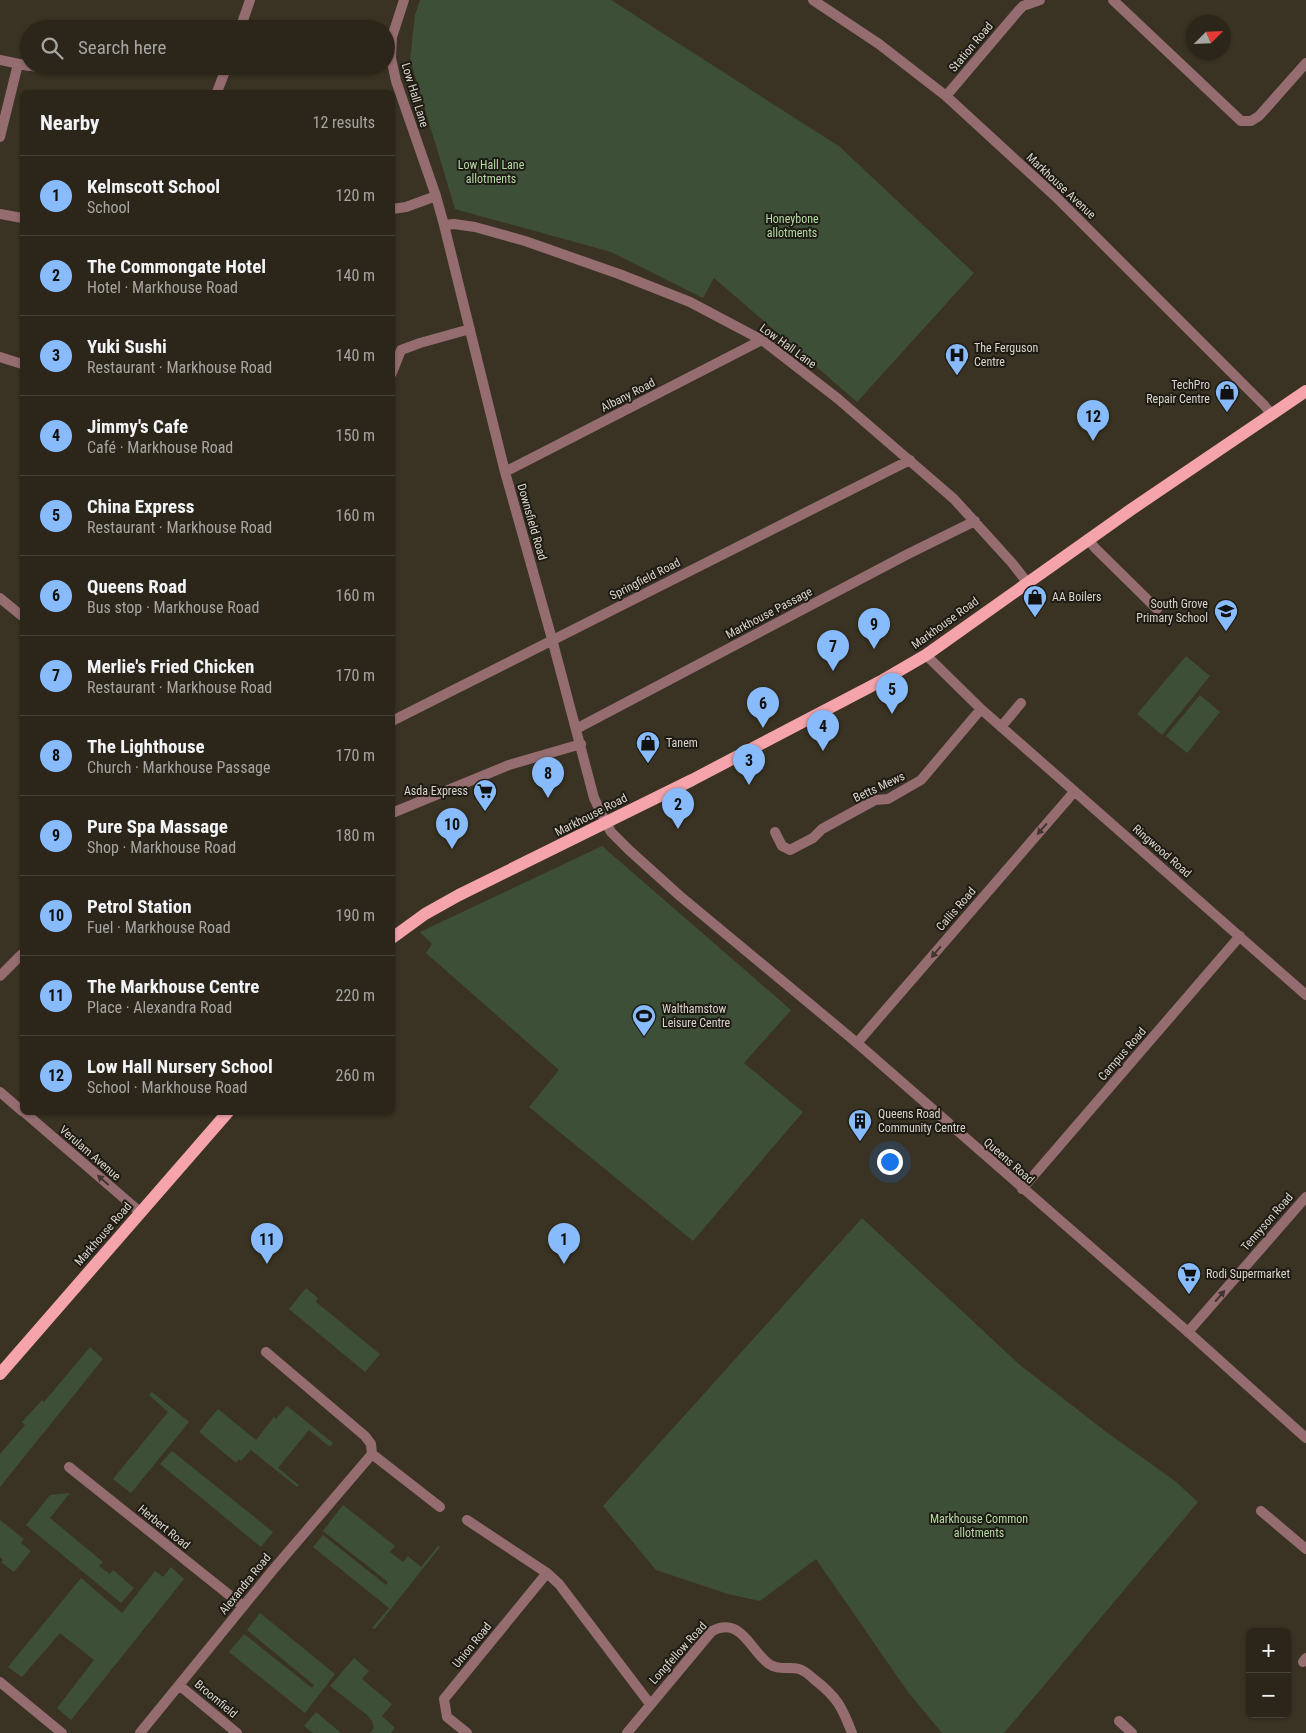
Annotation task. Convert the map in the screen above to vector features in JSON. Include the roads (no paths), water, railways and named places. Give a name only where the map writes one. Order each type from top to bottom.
[{"type":"main road","name":"Markhouse Road","points":[[395,936],[425,914],[883,680],[926,655],[1088,539],[1306,391]]},
{"type":"main road","name":"Markhouse Road","points":[[0,1374],[225,1115]]},
{"type":"street","points":[[243,20],[250,0]]},
{"type":"street","name":"Low Hall Lane","points":[[395,28],[404,0]]},
{"type":"street","name":"Markhouse Avenue","points":[[813,0],[879,44],[946,96],[1056,197],[1131,270],[1272,415]]},
{"type":"street","name":"Station Road","points":[[946,96],[1019,10],[1040,0]]},
{"type":"street","points":[[1113,0],[1241,121],[1251,121],[1259,116],[1306,63]]},
{"type":"street","points":[[0,60],[20,64]]},
{"type":"street","points":[[0,137],[22,75]]},
{"type":"street","points":[[218,90],[223,75]]},
{"type":"street","name":"Low Hall Lane","points":[[395,75],[444,225],[454,224],[484,229],[525,240],[690,302],[762,340],[837,398],[954,499],[1027,582]]},
{"type":"street","points":[[395,209],[406,207],[436,196]]},
{"type":"street","points":[[0,214],[20,218]]},
{"type":"street","name":"Downsfield Road","points":[[444,225],[505,472],[581,744],[594,798],[606,823]]},
{"type":"street","points":[[395,365],[401,350],[470,329]]},
{"type":"street","name":"Albany Road","points":[[505,472],[762,340]]},
{"type":"street","points":[[0,357],[20,363]]},
{"type":"street","name":"Springfield Road","points":[[395,719],[910,460]]},
{"type":"street","name":"Markhouse Passage","points":[[576,729],[908,554],[975,521]]},
{"type":"street","points":[[1088,539],[1157,609]]},
{"type":"street","points":[[0,598],[20,614]]},
{"type":"street","name":"Ringwood Road","points":[[926,655],[981,709],[1306,995]]},
{"type":"street","points":[[1000,726],[1021,703]]},
{"type":"street","name":"Betts Mews","points":[[775,832],[782,846],[790,850],[813,838],[822,829],[875,800],[888,799],[921,780],[981,709]]},
{"type":"street","points":[[395,812],[509,765],[581,744]]},
{"type":"street","name":"Callis Road","points":[[857,1043],[1074,792]]},
{"type":"street","name":"Queens Road","points":[[606,823],[629,850],[680,896],[857,1043],[1188,1332],[1306,1438]]},
{"type":"street","name":"Campus Road","points":[[1022,1189],[1240,936]]},
{"type":"street","points":[[0,976],[20,956]]},
{"type":"street","name":"Verulam Avenue","points":[[0,1092],[20,1109]]},
{"type":"street","name":"Verulam Avenue","points":[[27,1115],[140,1212]]},
{"type":"street","name":"Tennyson Road","points":[[1188,1332],[1306,1196]]},
{"type":"street","points":[[266,1352],[365,1436],[372,1444],[372,1454],[440,1507]]},
{"type":"street","name":"Alexandra Road","points":[[140,1733],[243,1606],[372,1454]]},
{"type":"street","name":"Herbert Road","points":[[69,1467],[243,1606]]},
{"type":"street","points":[[1261,1511],[1306,1549]]},
{"type":"street","name":"Longfellow Road","points":[[467,1520],[546,1573],[559,1584],[650,1704],[712,1631],[728,1626],[737,1630],[769,1664],[777,1668],[797,1668],[804,1671],[830,1692],[844,1712],[852,1733]]},
{"type":"street","name":"Union Road","points":[[467,1733],[447,1717],[444,1699],[546,1573]]},
{"type":"street","points":[[0,1682],[62,1733]]},
{"type":"street","name":"Broomfield","points":[[179,1685],[237,1733]]},
{"type":"street","points":[[626,1733],[650,1704]]},
{"type":"street","points":[[1119,1721],[1132,1733]]},
{"type":"place","name":"The Ferguson Centre","points":[[957,376]]},
{"type":"place","name":"TechPro Repair Centre","points":[[1227,413]]},
{"type":"place","name":"Low Hall Nursery School","points":[[1093,441]]},
{"type":"place","name":"AA Boilers","points":[[1035,618]]},
{"type":"place","name":"South Grove Primary School","points":[[1226,632]]},
{"type":"place","name":"Pure Spa Massage","points":[[874,649]]},
{"type":"place","name":"Merlie's Fried Chicken","points":[[833,671]]},
{"type":"place","name":"China Express","points":[[892,714]]},
{"type":"place","name":"Queens Road","points":[[763,728]]},
{"type":"place","name":"Jimmy's Cafe","points":[[823,751]]},
{"type":"place","name":"Tanem","points":[[648,764]]},
{"type":"place","name":"Yuki Sushi","points":[[749,785]]},
{"type":"place","name":"The Lighthouse","points":[[548,798]]},
{"type":"place","name":"Asda Express","points":[[485,812]]},
{"type":"place","name":"The Commongate Hotel","points":[[678,829]]},
{"type":"place","name":"Petrol Station","points":[[452,849]]},
{"type":"place","name":"Walthamstow Leisure Centre","points":[[644,1037]]},
{"type":"place","name":"Queens Road Community Centre","points":[[860,1142]]},
{"type":"place","name":"The Markhouse Centre","points":[[267,1264]]},
{"type":"place","name":"Kelmscott School","points":[[564,1264]]},
{"type":"place","name":"Rodi Supermarket","points":[[1189,1295]]},
{"type":"park label","name":"Low Hall Lane allotments","points":[[491,172]]},
{"type":"park label","name":"Honeybone allotments","points":[[792,226]]},
{"type":"park label","name":"Markhouse Common allotments","points":[[979,1526]]}]
